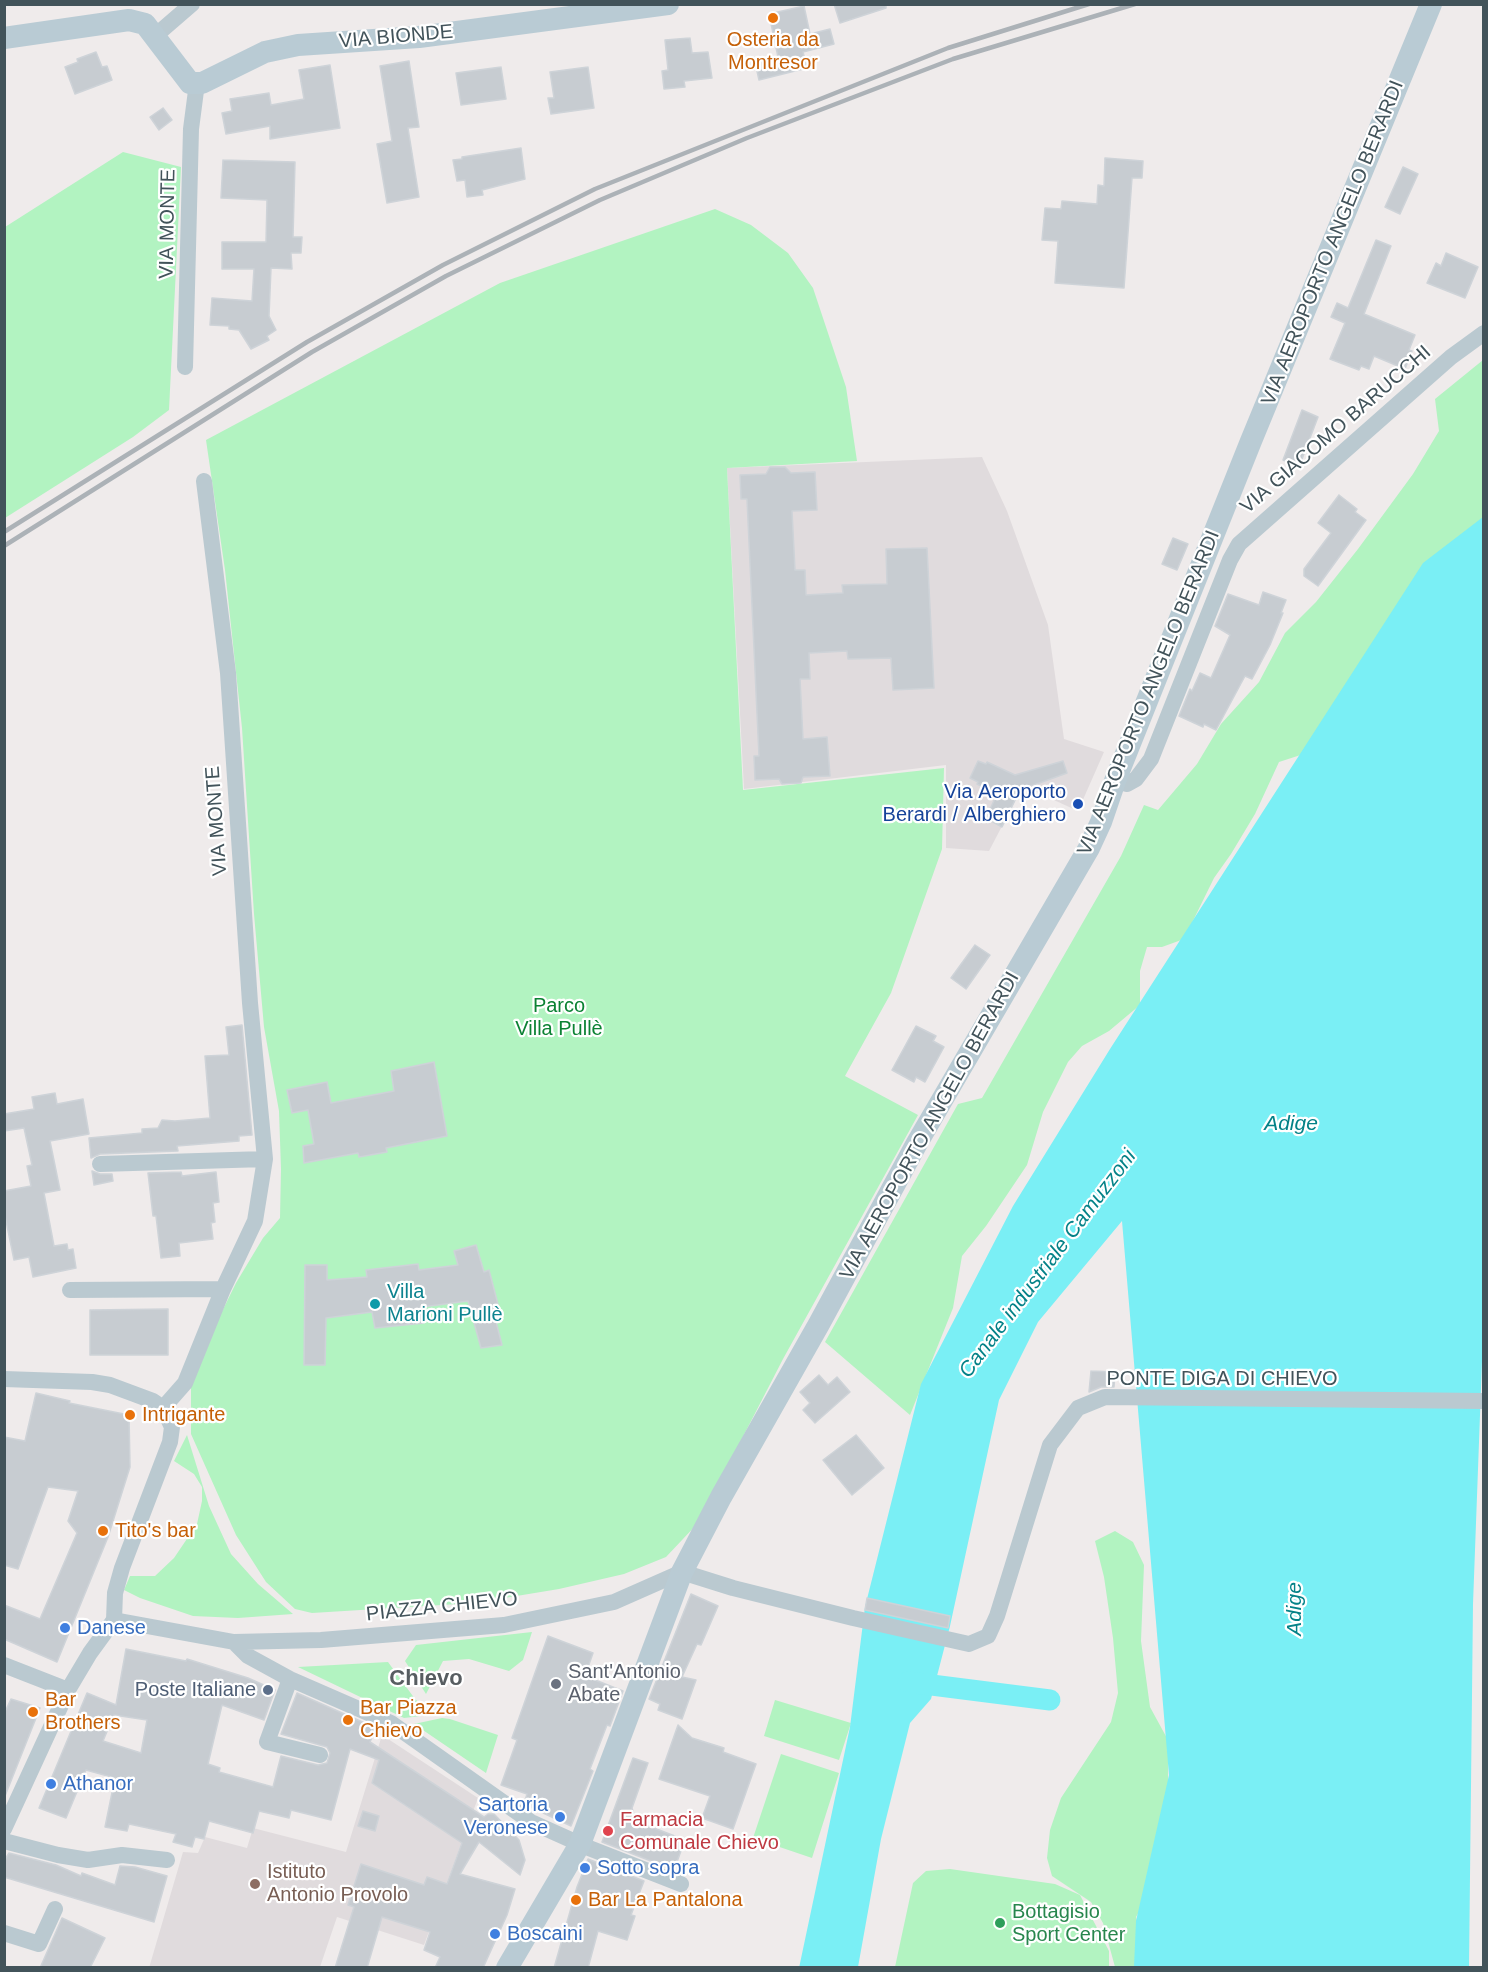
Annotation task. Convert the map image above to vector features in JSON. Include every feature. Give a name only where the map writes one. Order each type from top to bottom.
[{"type":"street","points":[[154,36],[192,4]]},
{"type":"street","name":"VIA BIONDE","points":[[193,83],[202,83],[224,74],[265,52],[298,45],[419,37],[668,4]]},
{"type":"street","name":"VIA AEROPORTO ANGELO BERARDI","points":[[507,1968],[580,1844],[682,1572],[720,1497],[819,1324],[917,1143],[1089,848],[1251,441],[1431,4]]},
{"type":"street","points":[[4,38],[129,20],[145,24],[193,83]]},
{"type":"street","name":"VIA MONTE","points":[[185,367],[193,83]]},
{"type":"street","name":"VIA GIACOMO BARUCCHI","points":[[1115,781],[1127,784],[1136,779],[1151,759],[1230,560],[1239,544],[1451,357],[1484,333]]},
{"type":"street","name":"VIA MONTE","points":[[163,1408],[185,1383],[223,1289],[255,1221],[266,1160],[250,1004],[228,673],[204,481]]},
{"type":"street","points":[[100,1164],[266,1160]]},
{"type":"street","points":[[70,1290],[223,1289]]},
{"type":"street","points":[[4,1378],[92,1382],[110,1385],[145,1397],[163,1408],[172,1427],[170,1442],[122,1568],[116,1593],[114,1620],[90,1653],[68,1690],[4,1829]]},
{"type":"street","name":"PONTE DIGA DI CHIEVO","points":[[682,1572],[733,1588],[969,1644],[988,1636],[998,1616],[1050,1445],[1078,1408],[1105,1397],[1484,1401]]},
{"type":"street","name":"PIAZZA CHIEVO","points":[[114,1620],[234,1642],[321,1640],[504,1625],[614,1602],[682,1572]]},
{"type":"street","name":"PIAZZA CHIEVO","points":[[234,1642],[248,1656],[290,1679],[391,1723],[531,1822],[580,1844]]},
{"type":"street","points":[[4,1665],[68,1690]]},
{"type":"street","points":[[290,1679],[267,1742],[320,1755]]},
{"type":"street","points":[[4,1841],[88,1860],[122,1855],[167,1860]]},
{"type":"street","points":[[580,1844],[681,1884]]},
{"type":"street","points":[[4,1933],[39,1944],[55,1909]]},
{"type":"shaded area","points":[[982,457],[1007,511],[1048,625],[1064,739],[1104,752],[1078,811],[1023,786],[989,851],[946,848],[946,765],[744,789],[727,468]]},
{"type":"shaded area","points":[[382,1735],[478,1798],[424,1945],[337,1917],[320,1967],[149,1968],[183,1852],[198,1853],[205,1837],[247,1848],[253,1828],[346,1852]]},
{"type":"green space","points":[[123,152],[181,167],[169,410],[133,437],[5,518],[5,227]]},
{"type":"green space","name":"Parco Villa Pullè","points":[[715,209],[751,225],[788,253],[813,288],[846,387],[857,461],[727,468],[743,790],[944,768],[942,849],[891,993],[845,1076],[918,1115],[783,1359],[699,1522],[666,1557],[624,1574],[559,1589],[474,1603],[312,1613],[295,1609],[266,1582],[236,1535],[191,1434],[191,1381],[202,1352],[236,1283],[263,1238],[280,1218],[281,1169],[279,1111],[264,1027],[254,914],[242,728],[225,570],[206,440],[500,283]]},
{"type":"green space","points":[[1483,360],[1483,545],[1316,750],[1279,762],[1255,814],[1214,878],[1184,939],[1162,947],[1147,947],[1140,971],[1140,1005],[1109,1031],[1082,1046],[1068,1062],[1043,1112],[1027,1165],[986,1226],[962,1256],[953,1308],[910,1415],[825,1342],[958,1104],[982,1098],[1121,856],[1144,805],[1158,810],[1197,764],[1221,724],[1259,682],[1285,633],[1316,602],[1413,474],[1439,431],[1435,399]]},
{"type":"green space","points":[[187,1435],[209,1506],[231,1554],[258,1584],[293,1614],[238,1618],[193,1616],[140,1598],[124,1590],[130,1576],[155,1576],[174,1558],[197,1524],[202,1501],[202,1487],[194,1474],[174,1461]]},
{"type":"green space","points":[[1115,1531],[1133,1542],[1144,1565],[1141,1641],[1150,1707],[1168,1740],[1168,1840],[1153,1888],[1136,1917],[1143,1967],[1115,1967],[1103,1923],[1091,1902],[1052,1876],[1047,1858],[1050,1830],[1061,1798],[1111,1722],[1118,1693],[1104,1577],[1095,1541]]},
{"type":"green space","points":[[532,1632],[523,1660],[509,1671],[469,1659],[443,1661],[426,1694],[405,1661],[416,1645]]},
{"type":"green space","points":[[388,1662],[415,1699],[423,1706],[421,1716],[404,1718],[298,1667]]},
{"type":"green space","points":[[775,1700],[851,1723],[839,1760],[764,1736]]},
{"type":"green space","points":[[442,1718],[498,1735],[486,1773],[414,1724]]},
{"type":"green space","points":[[781,1754],[839,1773],[812,1858],[753,1838]]},
{"type":"green space","name":"Bottagisio Sport Center","points":[[950,1869],[1055,1884],[1080,1895],[1109,1951],[1109,1967],[895,1967],[913,1883],[926,1871]]},
{"type":"water","name":"Adige","points":[[1483,517],[1484,1307],[1473,1604],[1469,1967],[1134,1967],[1136,1921],[1169,1775],[1122,1221],[1038,1322],[999,1400],[950,1626],[931,1699],[910,1723],[881,1839],[858,1967],[799,1968],[850,1727],[865,1607],[921,1384],[1013,1206],[1110,1049],[1423,563]]},
{"type":"building","points":[[834,4],[886,4],[886,8],[840,23]]},
{"type":"building","points":[[804,6],[810,34],[830,29],[834,44],[803,52],[807,68],[759,80],[755,62],[778,57],[769,14]]},
{"type":"building","points":[[690,38],[692,53],[708,52],[712,78],[684,81],[685,87],[664,89],[662,71],[668,70],[665,40]]},
{"type":"building","points":[[96,52],[102,67],[107,66],[112,80],[75,94],[65,67],[78,62],[77,59]]},
{"type":"building","points":[[409,61],[419,127],[408,128],[419,197],[387,203],[377,144],[392,141],[380,66]]},
{"type":"building","points":[[330,65],[340,128],[270,139],[270,126],[226,134],[222,113],[232,111],[230,99],[269,93],[271,105],[304,99],[299,70]]},
{"type":"building","points":[[501,67],[506,99],[461,105],[456,73]]},
{"type":"building","points":[[588,67],[594,108],[551,114],[548,98],[554,98],[550,72]]},
{"type":"building","points":[[163,108],[172,120],[159,130],[150,117]]},
{"type":"building","points":[[521,148],[525,179],[482,190],[483,195],[467,197],[465,180],[457,181],[453,160]]},
{"type":"building","points":[[1105,158],[1143,161],[1142,178],[1132,178],[1124,288],[1055,283],[1058,241],[1042,240],[1045,208],[1061,209],[1062,201],[1097,204],[1098,185],[1104,186]]},
{"type":"building","points":[[223,160],[295,162],[293,237],[302,237],[301,253],[291,253],[292,269],[271,268],[269,316],[276,330],[267,336],[269,340],[251,349],[239,330],[229,329],[229,326],[210,325],[212,298],[252,301],[254,269],[222,269],[222,242],[266,242],[267,200],[221,198]]},
{"type":"building","points":[[1403,167],[1418,174],[1400,214],[1385,207]]},
{"type":"building","points":[[1376,240],[1391,246],[1364,314],[1415,335],[1405,369],[1374,356],[1369,369],[1361,366],[1359,370],[1330,359],[1345,323],[1331,317],[1337,303],[1348,308]]},
{"type":"building","points":[[1446,253],[1478,267],[1465,298],[1427,283],[1436,263],[1441,266]]},
{"type":"building","points":[[1302,410],[1318,417],[1299,467],[1283,460]]},
{"type":"building","points":[[770,467],[785,467],[791,473],[815,472],[817,510],[792,511],[795,570],[805,570],[806,595],[843,593],[842,585],[887,584],[886,549],[927,548],[934,688],[893,690],[891,658],[848,659],[847,651],[809,653],[810,679],[800,679],[803,739],[827,737],[830,776],[803,777],[801,783],[782,784],[779,779],[755,780],[754,756],[759,756],[747,499],[741,499],[740,475],[766,474]]},
{"type":"building","points":[[1339,495],[1357,509],[1355,512],[1366,520],[1318,586],[1304,576],[1304,569],[1331,533],[1318,523]]},
{"type":"building","points":[[1173,538],[1188,544],[1177,570],[1162,564]]},
{"type":"building","points":[[1263,592],[1286,600],[1270,645],[1252,679],[1245,676],[1216,730],[1179,716],[1190,689],[1192,691],[1200,673],[1211,678],[1230,635],[1215,626],[1228,594],[1259,605]]},
{"type":"building","points":[[978,761],[986,764],[987,762],[1015,775],[1063,761],[1067,773],[1020,790],[1002,827],[986,818],[997,794],[970,778]]},
{"type":"building","points":[[975,945],[990,955],[966,989],[951,978]]},
{"type":"building","points":[[242,1025],[252,1135],[239,1136],[239,1141],[177,1146],[178,1151],[100,1154],[91,1158],[89,1138],[142,1133],[142,1129],[158,1128],[162,1120],[210,1118],[205,1056],[229,1055],[226,1027]]},
{"type":"building","points":[[916,1026],[936,1036],[933,1041],[944,1047],[925,1082],[916,1077],[914,1082],[892,1070]]},
{"type":"building","points":[[434,1062],[447,1136],[386,1148],[387,1152],[359,1157],[358,1153],[304,1163],[303,1146],[314,1144],[308,1110],[292,1113],[287,1090],[327,1082],[331,1103],[394,1091],[391,1071]]},
{"type":"building","points":[[55,1093],[57,1104],[83,1099],[89,1134],[50,1141],[60,1190],[44,1193],[54,1246],[67,1244],[68,1250],[73,1249],[76,1268],[33,1277],[29,1257],[14,1260],[4,1211],[4,1191],[31,1186],[27,1166],[32,1165],[24,1128],[4,1131],[4,1114],[34,1109],[32,1097]]},
{"type":"building","points":[[92,1171],[112,1174],[113,1181],[94,1185]]},
{"type":"building","points":[[181,1172],[182,1176],[216,1172],[219,1202],[213,1203],[215,1222],[211,1223],[213,1239],[179,1243],[180,1256],[161,1258],[148,1173]]},
{"type":"building","name":"Villa Marioni Pullè","points":[[476,1245],[484,1272],[489,1270],[500,1312],[494,1314],[502,1345],[481,1348],[468,1301],[422,1307],[424,1323],[375,1328],[372,1312],[326,1318],[325,1365],[304,1365],[305,1265],[327,1265],[327,1280],[367,1277],[366,1270],[418,1264],[419,1270],[458,1265],[454,1251]]},
{"type":"building","points":[[168,1309],[168,1355],[90,1355],[90,1310]]},
{"type":"building","points":[[1091,1371],[1115,1372],[1114,1387],[1101,1387],[1089,1392]]},
{"type":"building","points":[[819,1375],[828,1385],[837,1377],[850,1392],[815,1423],[803,1410],[810,1403],[800,1392]]},
{"type":"building","points":[[36,1393],[70,1401],[69,1403],[129,1415],[130,1467],[108,1537],[57,1662],[4,1639],[4,1605],[40,1619],[77,1533],[68,1521],[78,1491],[48,1487],[18,1569],[4,1565],[4,1437],[25,1441]]},
{"type":"building","points":[[856,1435],[884,1468],[852,1495],[823,1460]]},
{"type":"building","points":[[691,1594],[718,1606],[701,1645],[697,1644],[682,1677],[696,1680],[682,1719],[658,1710],[660,1704],[649,1699]]},
{"type":"building","points":[[867,1598],[950,1616],[948,1628],[865,1610]]},
{"type":"building","points":[[548,1636],[593,1653],[585,1676],[623,1691],[590,1769],[593,1771],[571,1826],[524,1804],[527,1794],[501,1785],[517,1740],[512,1738]]},
{"type":"building","points":[[126,1649],[186,1661],[187,1659],[248,1678],[275,1690],[264,1720],[222,1705],[208,1764],[220,1768],[219,1772],[273,1787],[281,1756],[318,1765],[327,1763],[330,1753],[327,1747],[281,1734],[297,1693],[376,1728],[370,1742],[484,1817],[494,1814],[519,1840],[525,1860],[520,1875],[479,1842],[460,1874],[515,1889],[507,1915],[483,1968],[435,1968],[440,1957],[424,1950],[430,1932],[382,1917],[367,1968],[335,1968],[354,1907],[348,1905],[361,1864],[424,1885],[427,1877],[447,1884],[462,1843],[372,1783],[379,1760],[350,1749],[331,1820],[291,1810],[289,1818],[259,1811],[253,1833],[209,1821],[204,1839],[195,1837],[192,1847],[173,1842],[176,1834],[129,1824],[127,1831],[105,1827],[115,1778],[86,1770],[66,1818],[39,1808],[87,1693],[116,1705]],"holes":[[[114,1715],[147,1720],[141,1753],[103,1741]]]},
{"type":"building","points":[[11,1699],[40,1708],[5,1796],[4,1714]]},
{"type":"building","points":[[678,1725],[692,1738],[724,1748],[723,1752],[756,1764],[733,1829],[702,1818],[710,1796],[659,1779]]},
{"type":"building","points":[[633,1758],[648,1763],[632,1808],[636,1821],[685,1840],[674,1870],[602,1842]]},
{"type":"building","points":[[363,1811],[379,1816],[375,1831],[358,1826]]},
{"type":"building","points":[[9,1853],[56,1865],[81,1876],[82,1873],[115,1885],[120,1866],[135,1867],[167,1876],[154,1922],[4,1877],[4,1861]]},
{"type":"building","points":[[588,1859],[644,1881],[631,1915],[635,1916],[627,1940],[598,1931],[588,1968],[554,1968],[577,1887]]},
{"type":"building","points":[[62,1918],[105,1938],[90,1968],[40,1968]]},
{"type":"waterway","name":"Canale industriale Camuzzoni","points":[[908,1682],[1050,1700]]},
{"type":"railway","points":[[4,532],[307,342],[443,265],[595,189],[948,48],[1089,4]]},
{"type":"railway","points":[[4,546],[312,352],[446,276],[600,200],[747,138],[953,59],[1135,4]]},
{"type":"place","name":"Osteria da Montresor","points":[[773,18]]},
{"type":"place","name":"Via Aeroporto Berardi / Alberghiero","points":[[1078,804]]},
{"type":"place","name":"Villa Marioni Pullè","points":[[375,1304]]},
{"type":"place","name":"Intrigante","points":[[130,1415]]},
{"type":"place","name":"Tito's bar","points":[[103,1531]]},
{"type":"place","name":"Danese","points":[[65,1628]]},
{"type":"place","name":"Sant'Antonio Abate","points":[[556,1684]]},
{"type":"place","name":"Poste Italiane","points":[[268,1690]]},
{"type":"place","name":"Bar Brothers","points":[[33,1712]]},
{"type":"place","name":"Bar Piazza Chievo","points":[[348,1720]]},
{"type":"place","name":"Athanor","points":[[51,1784]]},
{"type":"place","name":"Sartoria Veronese","points":[[560,1817]]},
{"type":"place","name":"Farmacia Comunale Chievo","points":[[608,1831]]},
{"type":"place","name":"Sotto sopra","points":[[585,1868]]},
{"type":"place","name":"Istituto Antonio Provolo","points":[[255,1884]]},
{"type":"place","name":"Bar La Pantalona","points":[[576,1900]]},
{"type":"place","name":"Bottagisio Sport Center","points":[[1000,1923]]},
{"type":"place","name":"Boscaini","points":[[495,1934]]},
{"type":"district","name":"Chievo","points":[[426,1679]]}]
